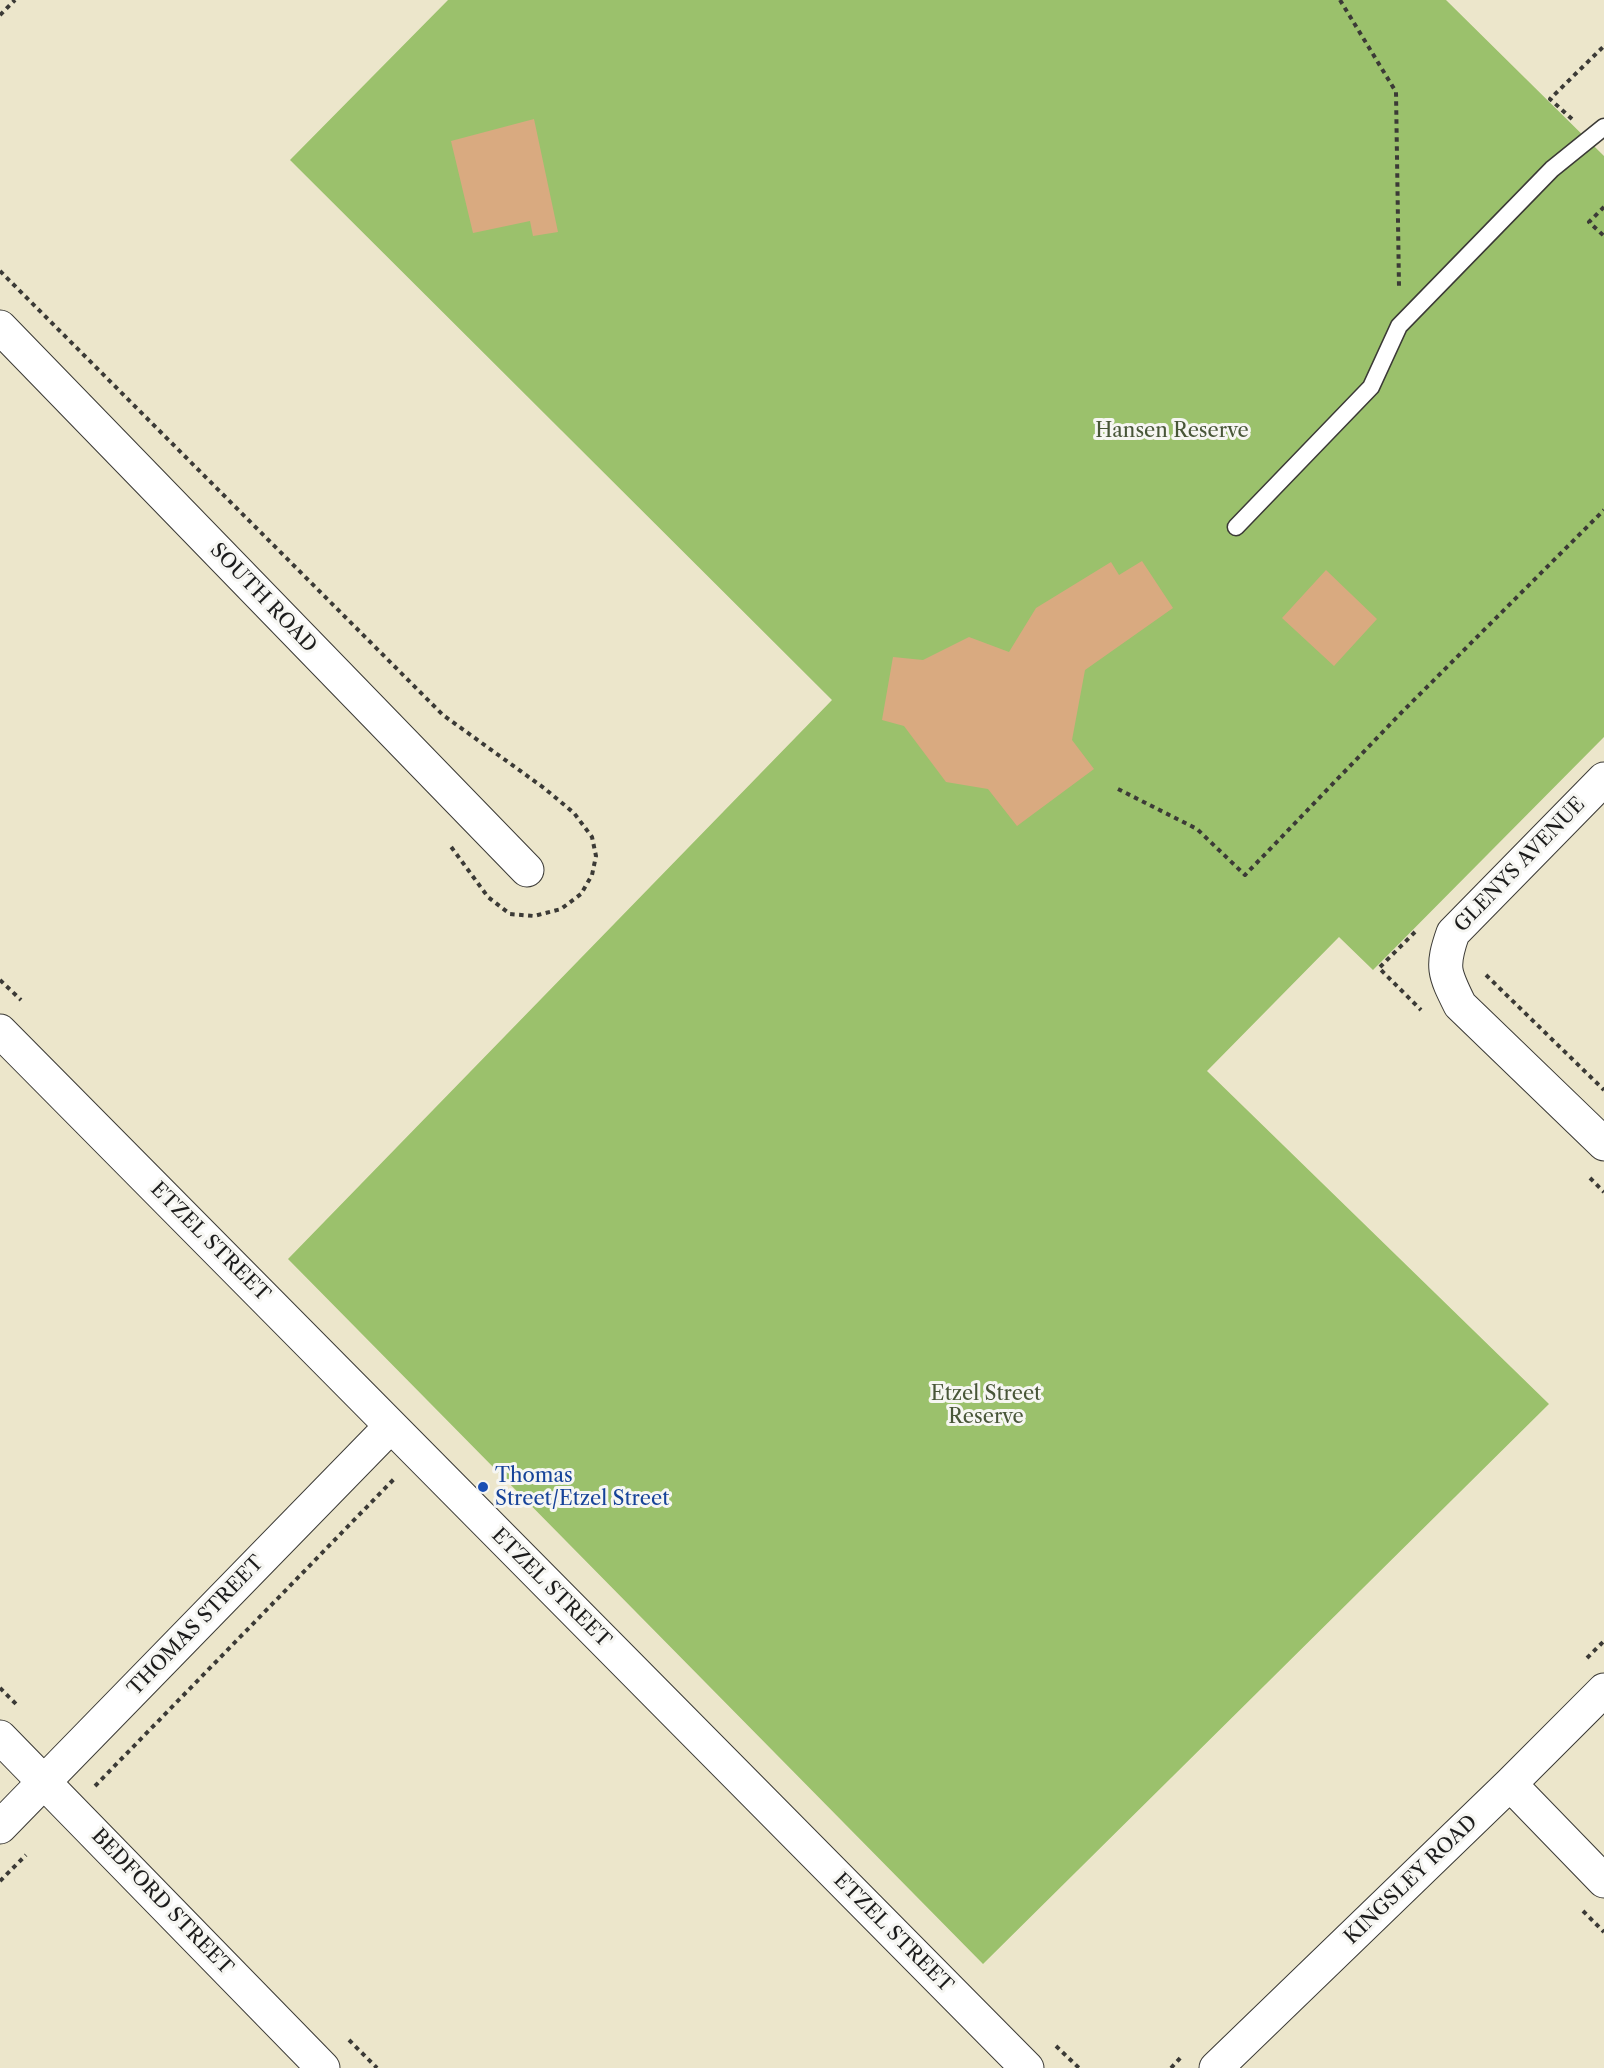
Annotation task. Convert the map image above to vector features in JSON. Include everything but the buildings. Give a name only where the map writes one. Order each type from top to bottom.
[{"type":"street","name":"SOUTH ROAD","points":[[0,327],[526,870]]},
{"type":"street","name":"GLENYS AVENUE","points":[[1604,779],[1453,933],[1444,957],[1448,980],[1460,1005],[1604,1144]]},
{"type":"street","name":"ETZEL STREET","points":[[0,1031],[1027,2068]]},
{"type":"street","name":"THOMAS STREET","points":[[0,1827],[391,1426]]},
{"type":"street","name":"KINGSLEY ROAD","points":[[1216,2068],[1604,1690]]},
{"type":"street","name":"BEDFORD STREET","points":[[0,1737],[323,2068]]},
{"type":"street","points":[[1510,1784],[1604,1881]]},
{"type":"lane","points":[[1236,527],[1371,387],[1399,326],[1552,169],[1604,127]]},
{"type":"path","points":[[0,15],[15,0]]},
{"type":"path","points":[[1340,0],[1396,92],[1399,326]]},
{"type":"path","points":[[1590,138],[1550,99],[1604,46]]},
{"type":"path","points":[[1604,207],[1589,222],[1604,237]]},
{"type":"path","points":[[0,271],[443,715]]},
{"type":"path","points":[[1118,789],[1197,829],[1245,875],[1401,713],[1604,510]]},
{"type":"path","points":[[1421,926],[1379,968],[1429,1018]]},
{"type":"path","points":[[1480,966],[1604,1090]]},
{"type":"path","points":[[1587,1176],[1604,1192]]},
{"type":"path","points":[[71,1809],[396,1477]]},
{"type":"path","points":[[0,1881],[31,1849]]},
{"type":"green space","points":[[448,0],[1446,0],[1604,156],[1604,737],[1373,970],[1339,937],[1207,1071],[1549,1404],[983,1964],[288,1259],[832,700],[290,160]]},
{"type":"place","name":"Thomas Street/Etzel Street","points":[[483,1487]]},
{"type":"park label","name":"Hansen Reserve","points":[[1172,431]]},
{"type":"park label","name":"Etzel Street Reserve","points":[[986,1406]]}]
